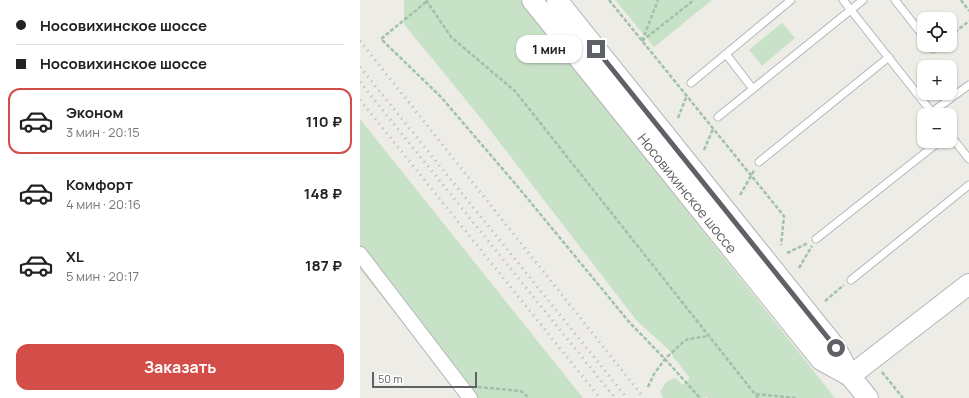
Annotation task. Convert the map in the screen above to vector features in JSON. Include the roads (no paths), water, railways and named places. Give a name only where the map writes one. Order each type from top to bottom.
[{"type":"main road","name":"Носовихинское шоссе","points":[[532,0],[821,360],[850,376]]},
{"type":"main road","name":"Носовихинское шоссе","points":[[557,0],[836,348],[850,376],[868,398]]},
{"type":"main road","points":[[850,376],[969,284]]},
{"type":"street","points":[[360,254],[470,398]]},
{"type":"lane","points":[[691,83],[790,0]]},
{"type":"lane","points":[[843,0],[928,108]]},
{"type":"lane","points":[[718,117],[863,0]]},
{"type":"lane","points":[[895,0],[917,28]]},
{"type":"lane","points":[[726,54],[753,89]]},
{"type":"lane","points":[[759,162],[889,58]]},
{"type":"lane","points":[[940,108],[969,85]]},
{"type":"lane","points":[[957,143],[969,158]]},
{"type":"lane","points":[[816,239],[931,148]]},
{"type":"lane","points":[[851,280],[969,185]]},
{"type":"railway","points":[[360,41],[644,398]]},
{"type":"railway","points":[[360,67],[627,398]]},
{"type":"railway","points":[[360,82],[615,398]]},
{"type":"railway","points":[[360,100],[600,398]]}]
